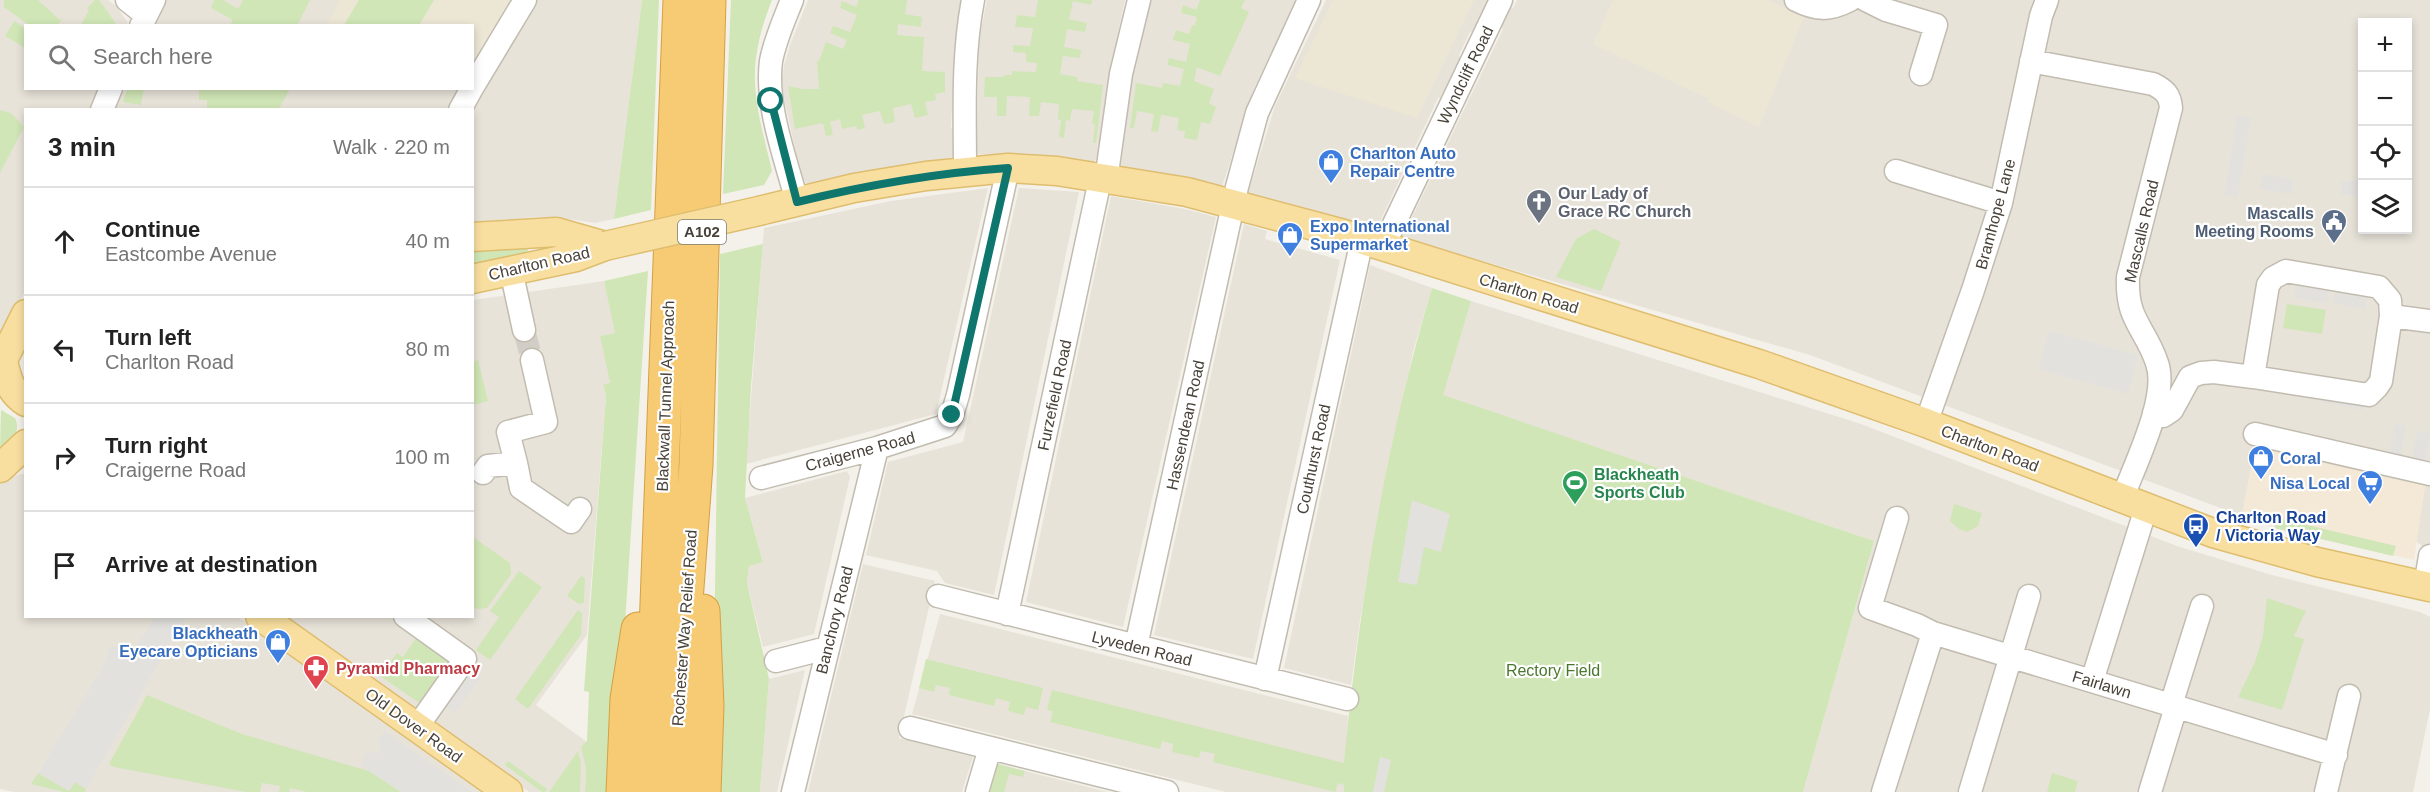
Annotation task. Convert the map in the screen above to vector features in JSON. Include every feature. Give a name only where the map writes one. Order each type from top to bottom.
[{"type":"highway","name":"Blackwall Tunnel Approach","points":[[650,792],[680,0]]},
{"type":"highway","name":"Blackwall Tunnel Approach","points":[[696,465],[709,0]]},
{"type":"highway","points":[[623,792],[627,699],[662,464]]},
{"type":"highway","points":[[696,465],[707,706],[704,792]]},
{"type":"highway","name":"Rochester Way Relief Road","points":[[672,792],[696,465]]},
{"type":"main road","name":"Charlton Road","points":[[474,279],[576,257],[605,246],[854,188],[965,171],[1008,168],[1103,177],[1233,203],[1372,243],[1759,364],[1926,423],[2134,504],[2259,547],[2427,587]]},
{"type":"main road","name":"Charlton Road","points":[[474,237],[541,231],[573,235],[605,246]]},
{"type":"main road","points":[[539,264],[544,248],[541,231]]},
{"type":"main road","points":[[24,318],[3,355],[8,383],[14,393],[24,400]]},
{"type":"main road","points":[[0,468],[24,447]]},
{"type":"main road","name":"Old Dover Road","points":[[263,618],[508,792]]},
{"type":"street","points":[[127,0],[147,14]]},
{"type":"street","points":[[474,85],[525,0]]},
{"type":"street","points":[[792,0],[776,42],[770,80],[771,101],[797,202]]},
{"type":"street","points":[[965,171],[964,70],[967,32],[973,0]]},
{"type":"street","name":"Furzefield Road","points":[[1007,614],[1097,195],[1108,166],[1121,74],[1139,0]]},
{"type":"street","name":"Hassendean Road","points":[[1136,646],[1233,203],[1257,112],[1309,0]]},
{"type":"street","name":"Wyndcliff Road","points":[[1372,243],[1501,0]]},
{"type":"street","points":[[1796,0],[1824,10],[1850,0]]},
{"type":"street","points":[[1866,0],[1886,10],[1936,25],[1922,74]]},
{"type":"street","name":"Bramhope Lane","points":[[1926,423],[2001,203],[2031,61],[2047,0]]},
{"type":"street","name":"Mascalls Road","points":[[2031,61],[2153,84],[2163,89],[2170,98],[2171,108],[2128,277],[2127,295],[2132,315],[2157,362],[2161,379],[2159,398],[2092,681]]},
{"type":"street","points":[[103,108],[110,90]]},
{"type":"street","points":[[461,108],[471,90]]},
{"type":"street","name":"Craigerne Road","points":[[760,478],[876,448],[945,426],[952,415],[1008,168]]},
{"type":"street","points":[[1896,171],[2001,203]]},
{"type":"street","name":"Couthurst Road","points":[[1265,679],[1372,243]]},
{"type":"street","points":[[511,270],[524,330]]},
{"type":"street","points":[[2154,412],[2163,416],[2172,410],[2190,377],[2200,373],[2214,372],[2253,377],[2369,395],[2381,381],[2391,316],[2390,300],[2379,287],[2286,271],[2279,273],[2268,285],[2253,377]]},
{"type":"street","points":[[2391,316],[2430,321]]},
{"type":"street","points":[[532,360],[546,422],[508,432],[521,488],[571,522],[580,509]]},
{"type":"street","points":[[2255,434],[2430,474]]},
{"type":"street","name":"Banchory Road","points":[[792,792],[876,448]]},
{"type":"street","points":[[483,473],[488,466],[516,463]]},
{"type":"street","name":"Fairlawn","points":[[1897,518],[1870,608],[1933,633],[2336,755]]},
{"type":"street","points":[[2427,587],[2430,556]]},
{"type":"street","name":"Lyveden Road","points":[[938,596],[1347,699]]},
{"type":"street","points":[[1970,792],[2029,596]]},
{"type":"street","points":[[2150,792],[2202,606]]},
{"type":"street","points":[[408,618],[465,659],[417,727]]},
{"type":"street","points":[[1883,792],[1933,633]]},
{"type":"street","points":[[776,661],[827,648]]},
{"type":"street","points":[[2326,792],[2349,696]]},
{"type":"street","points":[[910,728],[990,748],[1124,787],[1167,792]]},
{"type":"street","points":[[977,792],[990,748]]},
{"type":"shaded area","points":[[0,0],[108,0],[116,6],[128,24],[24,24],[24,90],[101,90],[92,108],[24,108],[24,293],[0,345]]},
{"type":"shaded area","points":[[165,0],[642,0],[614,219],[595,223],[537,217],[474,222],[474,108],[114,108],[122,90],[474,90],[474,24],[151,24]]},
{"type":"shaded area","points":[[340,0],[512,0],[474,65],[474,24],[327,24]]},
{"type":"shaded area","points":[[808,0],[961,0],[956,31],[951,128],[957,135],[954,157],[809,184],[802,181],[782,81],[790,45]]},
{"type":"shaded area","points":[[987,0],[1125,0],[1117,37],[1100,156],[1092,163],[976,154],[974,133],[977,129],[979,40]]},
{"type":"shaded area","points":[[1151,0],[1296,0],[1253,91],[1222,187],[1121,166],[1131,80]]},
{"type":"shaded area","points":[[1326,0],[1492,0],[1479,28],[1470,32],[1459,55],[1462,63],[1446,97],[1438,98],[1376,230],[1248,193],[1275,106]]},
{"type":"shaded area","points":[[1333,0],[1474,0],[1417,118],[1295,78]]},
{"type":"shaded area","points":[[1517,0],[2430,0],[2430,553],[2416,541],[2426,480],[2256,442],[2242,516],[1810,355],[1402,238],[1503,29],[1499,22],[1505,8],[1513,8]]},
{"type":"shaded area","points":[[1613,0],[1768,0],[1804,17],[1759,127],[1708,102],[1709,99],[1593,44]]},
{"type":"shaded area","points":[[2237,115],[2251,118],[2238,197],[2224,195]]},
{"type":"shaded area","points":[[2263,174],[2294,179],[2292,194],[2260,189]]},
{"type":"shaded area","points":[[2341,181],[2358,181],[2358,195],[2341,195]]},
{"type":"shaded area","points":[[988,188],[936,414],[746,464],[764,228],[891,201]]},
{"type":"shaded area","points":[[1019,188],[1079,192],[994,595],[945,583],[937,571],[866,555],[888,462],[963,442]]},
{"type":"shaded area","points":[[1111,196],[1216,217],[1123,627],[1026,602]]},
{"type":"shaded area","points":[[1244,224],[1267,231],[1265,239],[1340,260],[1253,659],[1154,635]]},
{"type":"shaded area","points":[[1370,265],[1432,288],[1414,348],[1387,471],[1360,620],[1351,685],[1284,668]]},
{"type":"shaded area","points":[[604,281],[616,333],[601,336],[610,384],[603,386],[606,395],[587,635],[536,705],[587,742],[585,792],[529,792],[286,618],[474,618],[474,300]]},
{"type":"shaded area","points":[[2296,284],[2329,289],[2327,303],[2294,298]]},
{"type":"shaded area","points":[[2335,289],[2367,295],[2365,309],[2333,303]]},
{"type":"shaded area","points":[[1471,301],[1861,424],[2177,546],[2272,575],[2420,612],[2430,617],[2430,709],[2413,792],[1803,792],[1874,541],[1442,395]]},
{"type":"shaded area","points":[[2049,331],[2138,355],[2128,394],[2038,369]]},
{"type":"shaded area","points":[[2302,388],[2368,400],[2362,410],[2294,396]]},
{"type":"shaded area","points":[[2395,424],[2406,426],[2401,456],[2389,454]]},
{"type":"shaded area","points":[[2417,431],[2430,434],[2425,462],[2412,460]]},
{"type":"shaded area","points":[[2256,442],[2426,480],[2414,560],[2274,528],[2242,516]]},
{"type":"shaded area","points":[[847,471],[850,477],[814,634],[763,647],[747,583],[749,565],[763,561],[745,498]]},
{"type":"shaded area","points":[[24,474],[24,618],[239,618],[485,792],[14,792],[0,789],[0,481]]},
{"type":"shaded area","points":[[1412,500],[1450,514],[1441,552],[1424,547],[1417,585],[1398,582]]},
{"type":"shaded area","points":[[863,564],[935,581],[899,738],[973,757],[962,792],[808,792]]},
{"type":"shaded area","points":[[940,614],[1348,716],[1344,792],[1226,792],[912,714]]},
{"type":"shaded area","points":[[154,618],[185,618],[86,789],[75,782],[69,791],[38,773],[102,668],[110,646],[128,649],[136,646]]},
{"type":"shaded area","points":[[470,668],[482,676],[455,713],[444,705]]},
{"type":"shaded area","points":[[805,670],[777,792],[760,792],[769,679]]},
{"type":"shaded area","points":[[385,731],[472,792],[401,792],[361,765],[367,751],[377,754],[381,747],[378,740]]},
{"type":"shaded area","points":[[1380,757],[1391,760],[1384,792],[1373,792]]},
{"type":"shaded area","points":[[998,764],[1025,771],[1108,792],[990,792]]},
{"type":"green space","points":[[4,0],[38,0],[60,20],[64,18],[58,24],[28,24],[4,7]]},
{"type":"green space","points":[[95,0],[99,0],[116,24],[82,24],[89,10],[87,8]]},
{"type":"green space","points":[[214,0],[223,0],[238,9],[243,0],[310,0],[298,24],[231,24],[233,20],[211,8]]},
{"type":"green space","points":[[359,0],[434,0],[420,24],[345,24]]},
{"type":"green space","points":[[642,0],[659,0],[651,210],[614,219]]},
{"type":"green space","points":[[731,0],[772,0],[758,47],[755,86],[772,171],[764,185],[723,194]]},
{"type":"green space","points":[[859,0],[907,0],[905,14],[922,17],[921,27],[898,24],[897,35],[924,37],[922,71],[945,72],[945,92],[935,94],[936,100],[925,102],[928,115],[915,118],[911,104],[893,108],[895,122],[884,124],[880,111],[862,115],[865,128],[857,130],[856,126],[842,129],[840,119],[830,122],[833,135],[826,136],[823,123],[795,129],[788,86],[819,89],[817,61],[819,61],[826,42],[843,49],[847,40],[830,33],[833,26],[850,32],[857,15],[840,8],[842,1],[856,7]]},
{"type":"green space","points":[[1038,0],[1092,0],[1091,5],[1073,1],[1069,19],[1087,23],[1085,32],[1067,29],[1064,47],[1081,50],[1080,58],[1063,56],[1060,74],[1077,77],[1077,81],[1103,85],[1096,143],[1093,143],[1094,111],[1072,109],[1070,121],[1066,120],[1064,138],[1059,137],[1061,120],[1058,119],[1059,104],[1041,102],[1039,116],[1029,116],[1030,97],[1007,96],[1006,116],[997,116],[997,97],[984,97],[985,77],[1012,75],[1012,71],[1036,72],[1037,63],[1026,62],[1026,53],[1013,52],[1013,45],[1030,46],[1033,28],[1015,27],[1017,15],[1035,17]]},
{"type":"green space","points":[[1200,0],[1245,0],[1241,8],[1249,12],[1220,76],[1197,67],[1194,81],[1214,89],[1209,103],[1216,107],[1210,124],[1201,122],[1197,140],[1184,138],[1185,131],[1177,130],[1179,118],[1161,115],[1158,132],[1151,131],[1154,114],[1137,111],[1134,128],[1130,128],[1136,83],[1162,88],[1163,83],[1180,86],[1184,69],[1167,65],[1169,58],[1186,62],[1190,44],[1173,40],[1176,30],[1189,34],[1192,25],[1195,26],[1197,17],[1181,13],[1183,5],[1196,10]]},
{"type":"green space","points":[[14,21],[24,27],[24,47],[5,36]]},
{"type":"green space","points":[[127,90],[144,90],[141,105],[123,102]]},
{"type":"green space","points":[[199,90],[289,90],[279,108],[207,108],[207,100],[199,100]]},
{"type":"green space","points":[[0,110],[11,113],[24,127],[0,173]]},
{"type":"green space","points":[[1594,229],[1621,242],[1601,291],[1556,277],[1576,239]]},
{"type":"green space","points":[[474,244],[530,245],[527,252],[474,272]]},
{"type":"green space","points":[[763,244],[751,386],[745,498],[763,562],[749,566],[747,583],[769,679],[760,792],[712,792],[720,254]]},
{"type":"green space","points":[[648,271],[614,792],[585,792],[586,768],[581,747],[587,741],[589,692],[584,691],[606,395],[603,385],[610,383],[600,336],[615,333],[604,281]]},
{"type":"green space","name":"Blackheath Sports Club","points":[[1432,288],[1471,301],[1443,395],[1874,541],[1803,792],[1344,792],[1344,785],[1338,783],[1335,792],[1213,762],[1215,754],[1201,751],[1199,758],[1172,752],[1173,744],[1162,741],[1160,749],[1050,722],[1053,711],[1047,710],[1052,690],[1344,763],[1366,583],[1376,523],[1401,405]]},
{"type":"green space","points":[[2287,304],[2326,310],[2322,334],[2283,328]]},
{"type":"green space","points":[[478,360],[488,401],[474,405],[474,361]]},
{"type":"green space","points":[[1,410],[15,418],[17,428],[14,436],[0,449]]},
{"type":"green space","points":[[1954,504],[1982,513],[1978,526],[1967,532],[1959,529],[1950,521]]},
{"type":"green space","points":[[2277,518],[2396,546],[2393,556],[2274,528]]},
{"type":"green space","points":[[474,538],[510,563],[511,574],[487,608],[477,609],[474,607]]},
{"type":"green space","points":[[519,571],[542,587],[490,660],[476,650],[499,617],[490,611]]},
{"type":"green space","points":[[581,576],[585,578],[584,603],[579,604],[567,596]]},
{"type":"green space","points":[[2267,598],[2306,611],[2294,636],[2304,639],[2282,710],[2238,697],[2255,662],[2263,636]]},
{"type":"green space","points":[[578,610],[582,613],[581,635],[528,709],[515,699]]},
{"type":"green space","points":[[417,637],[446,659],[447,664],[425,699],[418,702],[380,676],[397,653],[403,657]]},
{"type":"green space","points":[[926,659],[1043,688],[1038,710],[1026,707],[1024,715],[1008,711],[1010,702],[996,698],[994,706],[949,695],[950,688],[936,685],[934,692],[919,688]]},
{"type":"green space","points":[[147,695],[242,734],[369,771],[401,792],[307,792],[290,788],[289,792],[279,792],[280,786],[262,783],[260,792],[246,792],[114,767],[109,764]]},
{"type":"green space","points":[[578,751],[581,763],[580,792],[549,792]]},
{"type":"green space","points":[[508,761],[547,789],[545,792],[505,765]]},
{"type":"green space","points":[[998,764],[1025,771],[1023,777],[1009,774],[1004,792],[990,792]]},
{"type":"green space","points":[[38,773],[69,791],[75,782],[86,789],[85,792],[64,792],[31,784]]},
{"type":"green space","points":[[2052,773],[2078,781],[2075,792],[2047,792]]},
{"type":"tunnel","points":[[524,330],[532,360]]},
{"type":"place","name":"Charlton Auto Repair Centre","points":[[1331,185]]},
{"type":"place","name":"Our Lady of Grace RC Church","points":[[1539,225]]},
{"type":"place","name":"Mascalls Meeting Rooms","points":[[2334,245]]},
{"type":"place","name":"Expo International Supermarket","points":[[1290,258]]},
{"type":"place","name":"Coral","points":[[2261,481]]},
{"type":"place","name":"Blackheath Sports Club","points":[[1575,506]]},
{"type":"place","name":"Nisa Local","points":[[2370,506]]},
{"type":"place","name":"Charlton Road / Victoria Way","points":[[2196,549]]},
{"type":"place","name":"Blackheath Eyecare Opticians","points":[[278,665]]},
{"type":"place","name":"Pyramid Pharmacy","points":[[316,691]]},
{"type":"route","points":[[771,101],[797,202],[854,188],[926,176],[1008,168],[952,415]]},
{"type":"park label","name":"Rectory Field","points":[[1553,670]]}]
